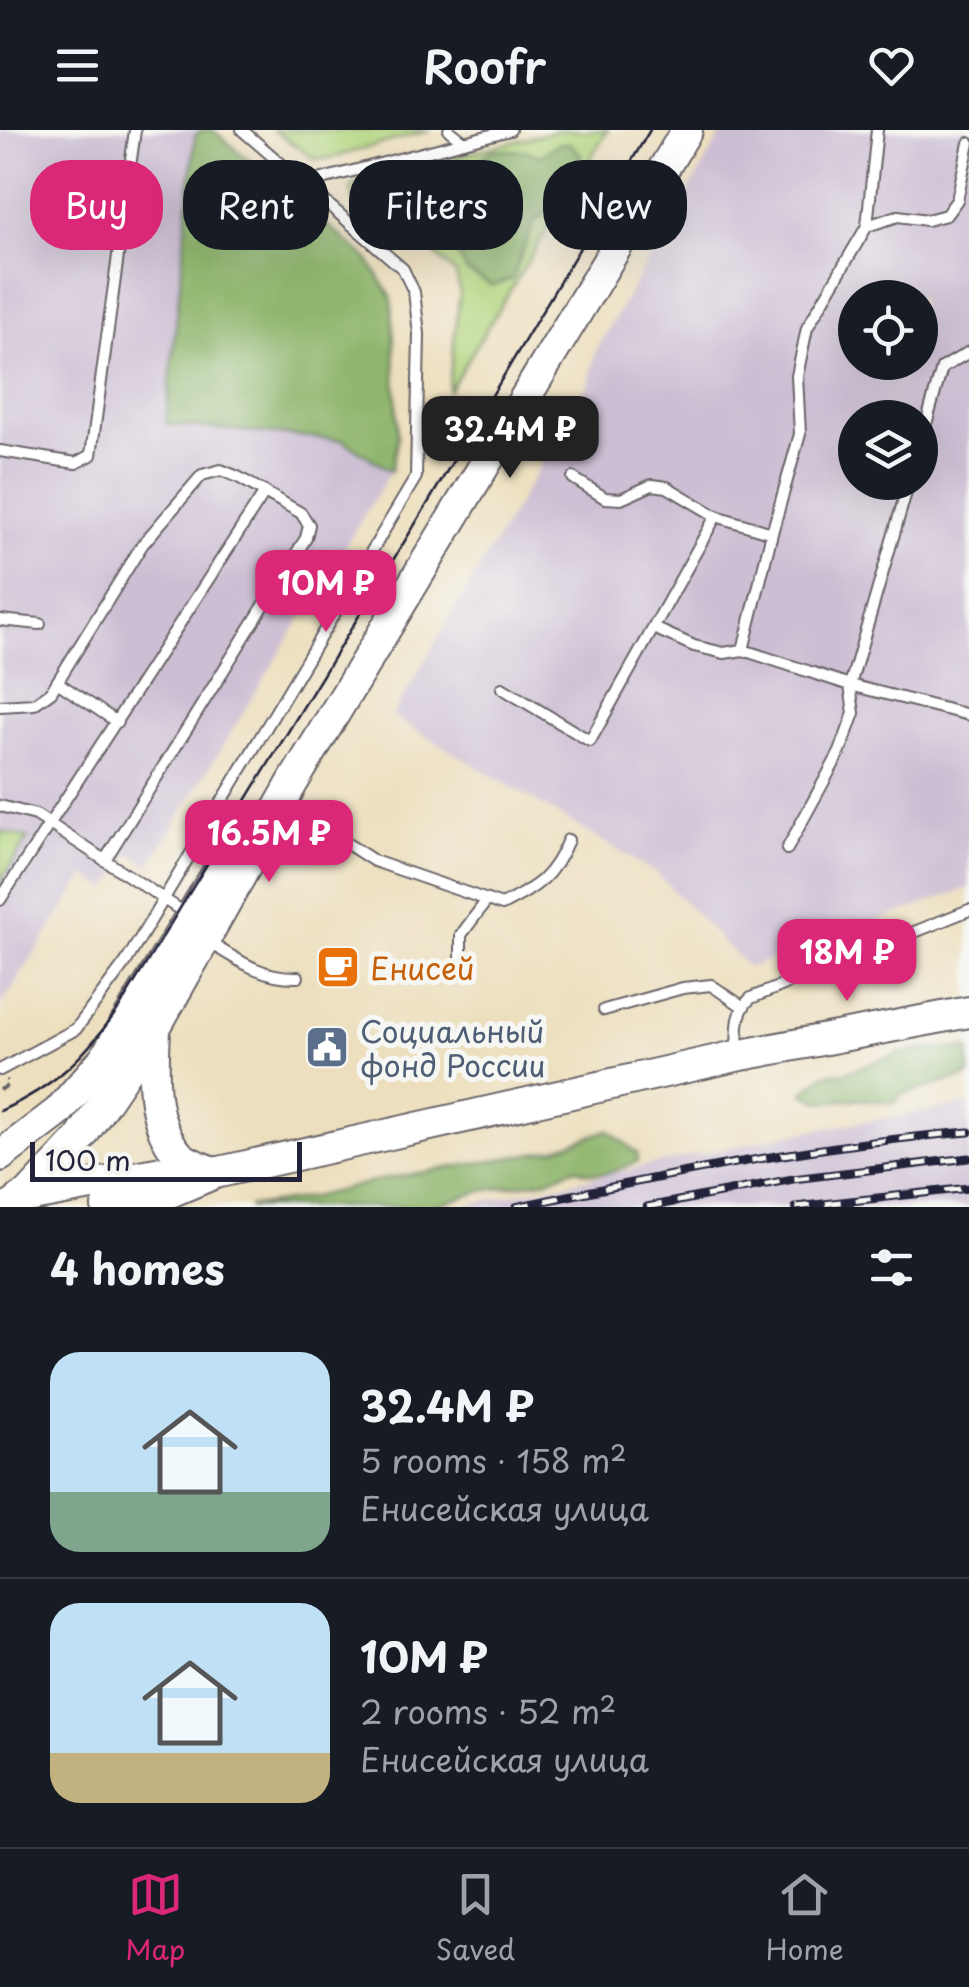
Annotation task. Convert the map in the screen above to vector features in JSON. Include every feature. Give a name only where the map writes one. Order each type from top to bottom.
[{"type":"main road","points":[[12,1202],[79,1140],[155,1028],[198,928],[668,130]]},
{"type":"main road","points":[[0,1156],[58,1112],[104,1058],[198,928],[282,802],[687,130]]},
{"type":"main road","points":[[107,1207],[170,1192],[215,1173],[736,1056],[969,1012]]},
{"type":"main road","points":[[155,1028],[152,1084],[168,1138],[182,1158],[215,1173]]},
{"type":"main road","points":[[12,1202],[167,1171],[215,1173]]},
{"type":"lane","points":[[0,451],[76,463],[90,455],[134,130]]},
{"type":"lane","points":[[242,130],[279,160]]},
{"type":"lane","points":[[449,130],[464,142]]},
{"type":"lane","points":[[329,177],[510,130]]},
{"type":"lane","points":[[742,650],[800,434],[797,376],[807,328],[866,226],[878,130]]},
{"type":"lane","points":[[866,226],[898,216],[928,220],[946,215],[957,200],[969,143]]},
{"type":"lane","points":[[0,1070],[76,1029],[126,962],[416,477],[419,365],[414,292],[403,269],[329,203]]},
{"type":"lane","points":[[933,400],[942,368],[969,352]]},
{"type":"lane","points":[[0,706],[34,704],[51,692],[142,545],[202,475],[221,470],[301,513],[308,526],[306,538],[105,860]]},
{"type":"lane","points":[[573,478],[604,498],[621,499],[652,485],[667,486],[716,516],[772,533]]},
{"type":"lane","points":[[0,900],[265,492]]},
{"type":"lane","points":[[787,849],[840,752],[854,713],[850,684],[904,500]]},
{"type":"lane","points":[[502,688],[590,741],[716,516]]},
{"type":"lane","points":[[0,620],[40,624]]},
{"type":"lane","points":[[656,628],[694,646],[724,654],[742,650],[969,715]]},
{"type":"lane","points":[[57,682],[117,722]]},
{"type":"lane","points":[[282,802],[374,860],[502,905],[536,888],[555,870],[568,840]]},
{"type":"lane","points":[[0,806],[36,816],[51,825],[164,899],[259,972],[298,978]]},
{"type":"lane","points":[[461,972],[462,935],[488,900]]},
{"type":"lane","points":[[736,1056],[742,1006],[751,998],[969,910]]},
{"type":"lane","points":[[604,1010],[683,988],[711,985],[742,1006]]},
{"type":"shaded area","points":[[0,130],[201,130],[195,136],[193,160],[183,160],[184,250],[166,424],[343,440],[391,471],[150,865],[131,853],[108,889],[85,876],[0,1007]]},
{"type":"shaded area","points":[[724,130],[969,130],[969,888],[748,968],[656,873],[392,716],[589,383],[595,352],[654,250],[687,250],[687,194]]},
{"type":"shaded area","points":[[969,1104],[969,1207],[457,1207],[801,1132]]},
{"type":"green space","points":[[201,130],[213,130],[249,160],[193,160],[195,136]]},
{"type":"green space","points":[[273,130],[431,130],[315,159]]},
{"type":"green space","points":[[559,130],[608,130],[590,160],[543,160],[543,236],[448,392],[460,292],[456,274],[431,250],[523,250],[523,160],[442,160]]},
{"type":"green space","points":[[569,143],[581,155],[580,160],[543,160],[543,216],[535,220],[512,279],[492,286],[465,270],[456,250],[523,250],[523,160],[479,160],[494,150],[528,151],[540,157],[557,144]]},
{"type":"green space","points":[[329,227],[349,243],[349,250],[357,250],[368,259],[392,298],[398,437],[391,471],[342,440],[166,424],[184,250],[329,250]]},
{"type":"green space","points":[[0,831],[28,838],[0,883]]},
{"type":"green space","points":[[969,1049],[969,1076],[900,1095],[895,1103],[858,1099],[820,1102],[803,1093],[825,1074],[845,1072],[902,1053]]},
{"type":"green space","points":[[608,1130],[637,1153],[638,1161],[607,1173],[575,1168],[548,1180],[482,1191],[429,1207],[248,1207],[555,1149]]},
{"type":"tram line","points":[[0,1111],[37,1091],[67,1068],[119,1008],[428,503],[650,130]]},
{"type":"railway","points":[[516,1207],[798,1153],[969,1132]]},
{"type":"railway","points":[[647,1207],[793,1179],[969,1158]]},
{"type":"railway","points":[[796,1207],[969,1188]]},
{"type":"place","name":"Енисей","points":[[338,967]]},
{"type":"place","name":"Социальный фонд России","points":[[327,1047]]}]
